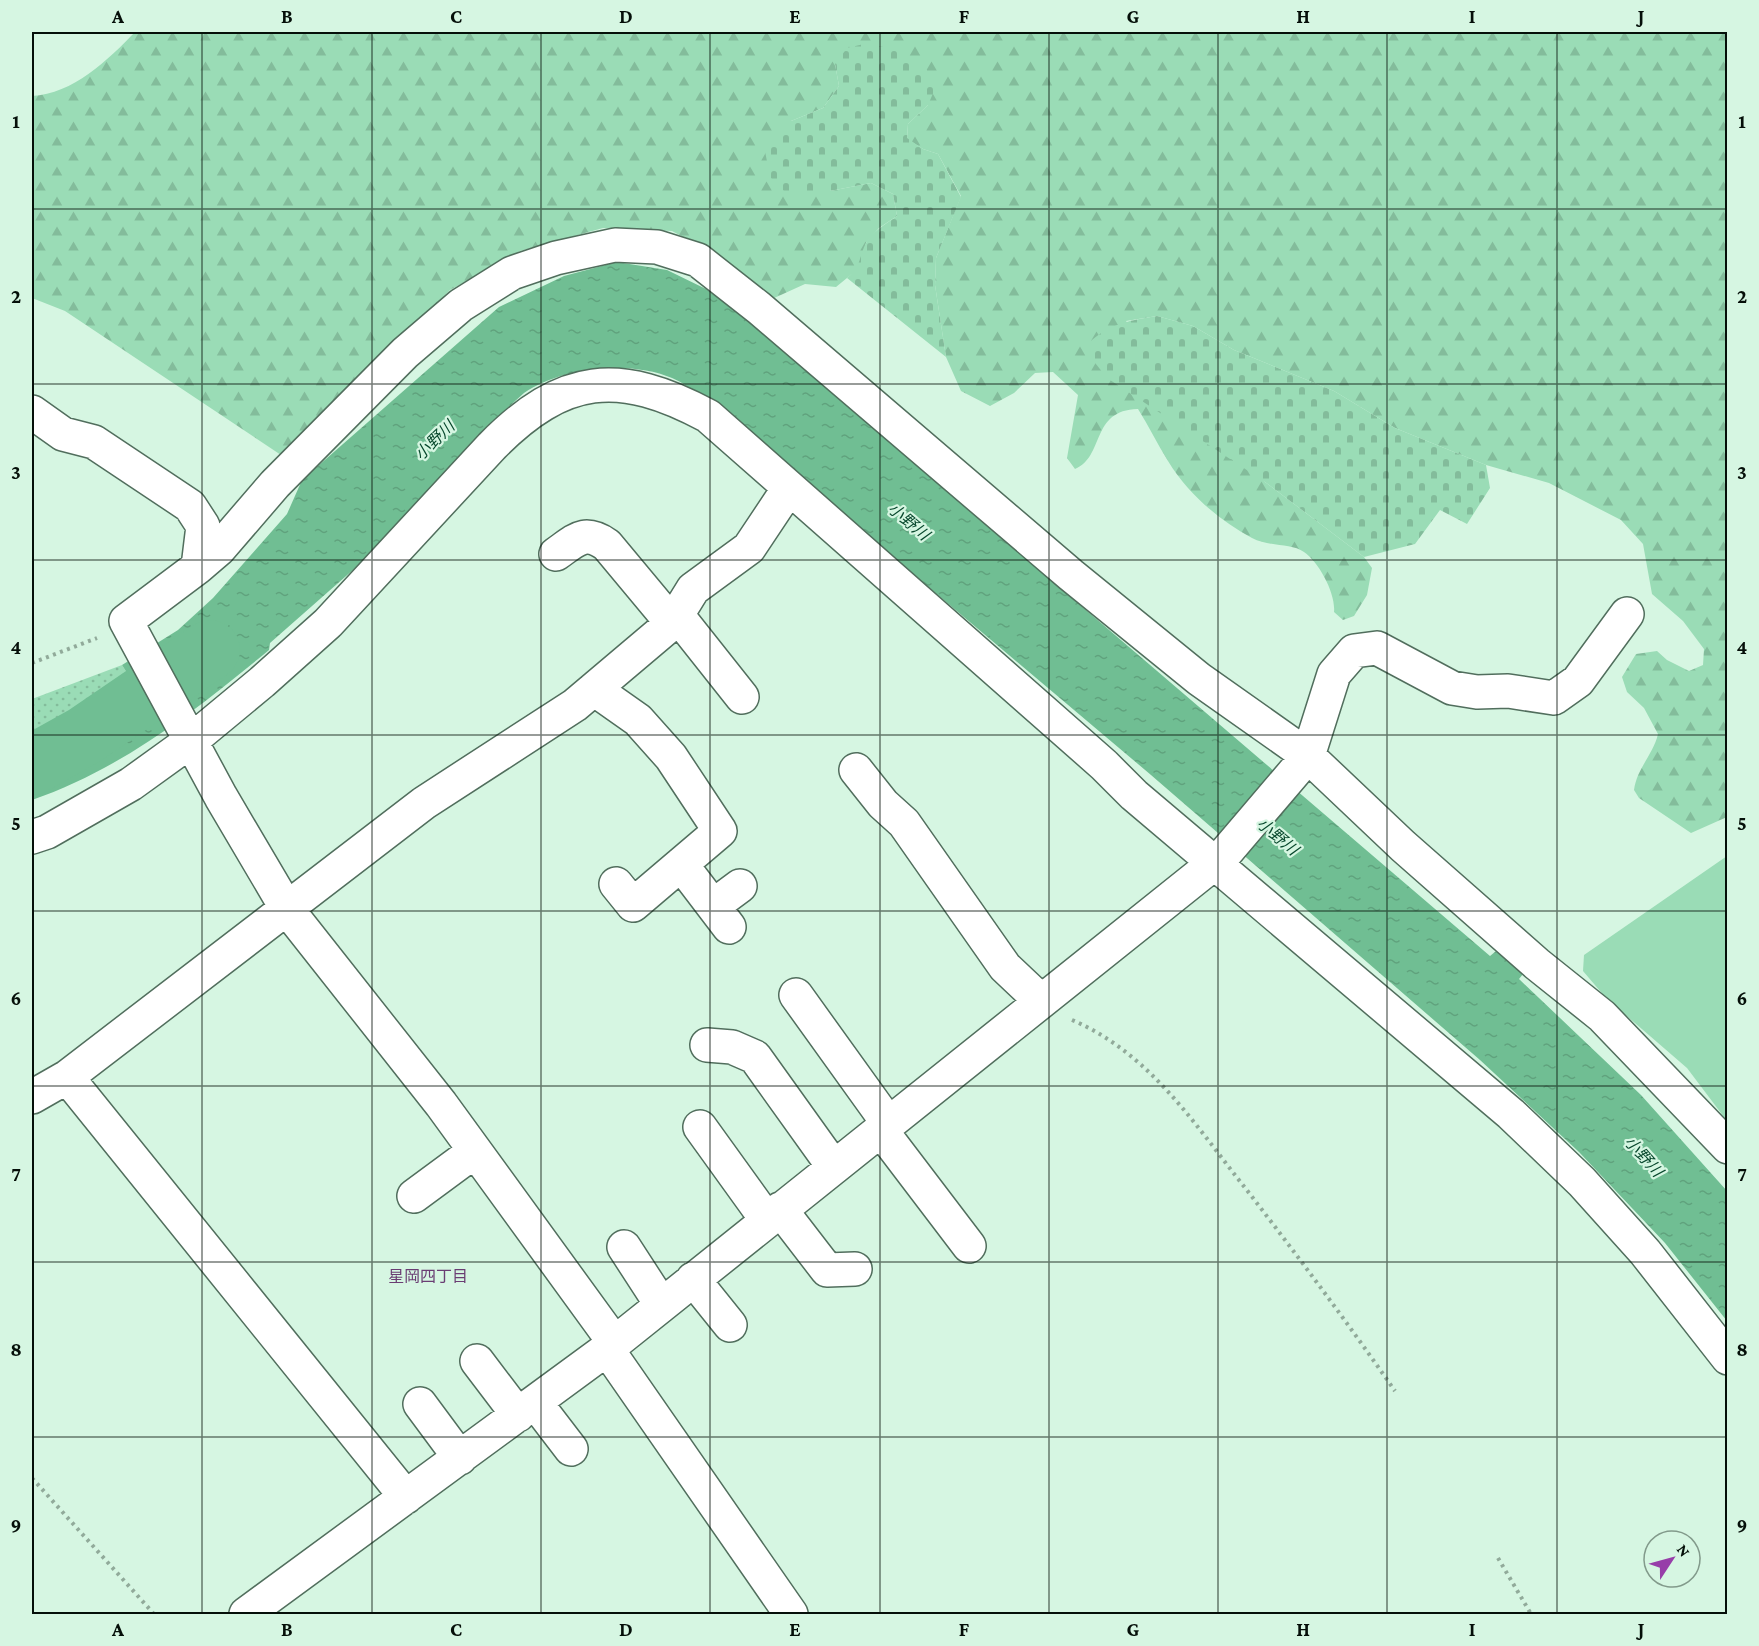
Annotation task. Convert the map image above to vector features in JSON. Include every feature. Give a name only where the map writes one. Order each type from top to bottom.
[{"type":"street","points":[[791,1614],[475,1151],[287,909],[221,797],[131,631],[219,549],[275,484],[397,361],[461,305],[512,273],[556,258],[615,245],[657,247],[698,260],[759,308],[1080,583],[1403,846],[1537,964],[1602,1016],[1728,1147]]},
{"type":"street","points":[[32,837],[47,832],[131,784],[188,734],[328,623],[517,421],[539,405],[570,391],[603,386],[639,387],[672,397],[708,416],[1519,1121],[1582,1182],[1645,1252],[1728,1358]]},
{"type":"street","points":[[32,412],[63,434],[94,442],[190,506],[203,526],[198,567]]},
{"type":"street","points":[[32,1097],[67,1077],[424,803],[575,705],[674,619],[693,589],[749,548],[789,488]]},
{"type":"street","points":[[556,554],[582,536],[594,536],[607,545],[742,697]]},
{"type":"street","points":[[246,1614],[610,1346],[1218,860],[1303,763],[1334,674],[1354,651],[1377,648],[1452,687],[1477,692],[1508,691],[1554,698],[1578,681],[1627,614]]},
{"type":"street","points":[[594,689],[645,727],[671,757],[720,831],[633,905],[616,884]]},
{"type":"street","points":[[856,770],[883,804],[904,823],[1005,967],[1041,1001]]},
{"type":"street","points":[[681,864],[721,917],[740,886]]},
{"type":"street","points":[[796,995],[884,1126],[969,1246]]},
{"type":"street","points":[[707,1045],[732,1047],[755,1057],[833,1166]]},
{"type":"street","points":[[67,1077],[406,1497]]},
{"type":"street","points":[[700,1127],[773,1215],[827,1270],[855,1269]]},
{"type":"street","points":[[414,1196],[475,1151]]},
{"type":"street","points":[[624,1247],[661,1304]]},
{"type":"street","points":[[693,1279],[730,1325]]},
{"type":"street","points":[[477,1361],[571,1449]]},
{"type":"street","points":[[420,1404],[460,1458]]},
{"type":"path","points":[[32,663],[131,631]]},
{"type":"path","points":[[1041,1001],[1057,1014],[1100,1033],[1164,1084],[1322,1287],[1395,1391]]},
{"type":"path","points":[[32,1478],[154,1614]]},
{"type":"path","points":[[1498,1558],[1531,1614]]},
{"type":"green space","points":[[135,32],[1727,32],[1727,817],[1691,833],[1639,798],[1634,790],[1638,775],[1653,749],[1658,734],[1644,708],[1627,692],[1622,677],[1636,654],[1657,651],[1667,660],[1689,671],[1703,665],[1704,649],[1683,621],[1652,594],[1643,544],[1621,520],[1549,483],[1486,465],[1395,428],[1334,391],[1234,350],[1193,326],[1157,316],[1126,321],[1265,482],[1364,557],[1372,568],[1367,595],[1354,616],[1343,620],[1334,612],[1329,588],[1321,571],[1310,557],[1299,549],[1265,543],[1252,538],[1205,505],[1176,473],[1138,409],[1123,411],[1112,417],[1105,425],[1091,455],[1075,469],[1067,458],[1078,395],[1053,372],[1035,373],[1014,393],[990,406],[961,391],[946,357],[935,285],[936,258],[961,196],[938,154],[923,149],[907,139],[908,124],[928,105],[835,64],[839,86],[823,108],[791,121],[830,191],[871,183],[893,194],[897,216],[879,228],[866,243],[858,269],[836,287],[805,284],[772,299],[715,254],[672,231],[603,228],[520,251],[450,290],[384,357],[290,461],[65,311],[32,298],[32,96],[62,89],[89,74]]},
{"type":"green space","points":[[868,43],[908,55],[923,66],[937,84],[928,105],[908,124],[907,138],[923,149],[938,154],[961,197],[936,258],[935,285],[946,357],[847,278],[857,267],[871,236],[897,216],[893,194],[871,183],[830,191],[786,193],[770,177],[764,146],[791,121],[823,108],[839,86],[835,64],[847,48]]},
{"type":"green space","points":[[1157,316],[1193,326],[1234,350],[1334,391],[1395,428],[1486,465],[1490,488],[1467,524],[1440,510],[1415,544],[1364,557],[1265,482],[1107,378],[1092,359],[1092,340],[1115,326]]},
{"type":"green space","points":[[122,665],[143,698],[84,736],[32,765],[32,699]]},
{"type":"green space","points":[[1727,856],[1727,1121],[1687,1068],[1606,998],[1583,971],[1584,955]]},
{"type":"water","points":[[617,262],[667,270],[706,289],[746,319],[1490,956],[1501,947],[1527,969],[1519,979],[1641,1095],[1727,1191],[1727,1321],[1665,1243],[1579,1152],[1480,1060],[1151,775],[700,394],[676,380],[655,372],[617,368],[576,372],[557,377],[524,393],[500,415],[362,562],[270,643],[269,650],[186,716],[127,755],[97,772],[32,800],[32,765],[84,736],[143,698],[122,665],[178,630],[213,598],[287,514],[302,480],[499,307],[564,276]]},
{"type":"waterway","name":"小野川","points":[[32,765],[84,736],[210,650]]},
{"type":"district","name":"星岡四丁目","points":[[428,1276]]}]
